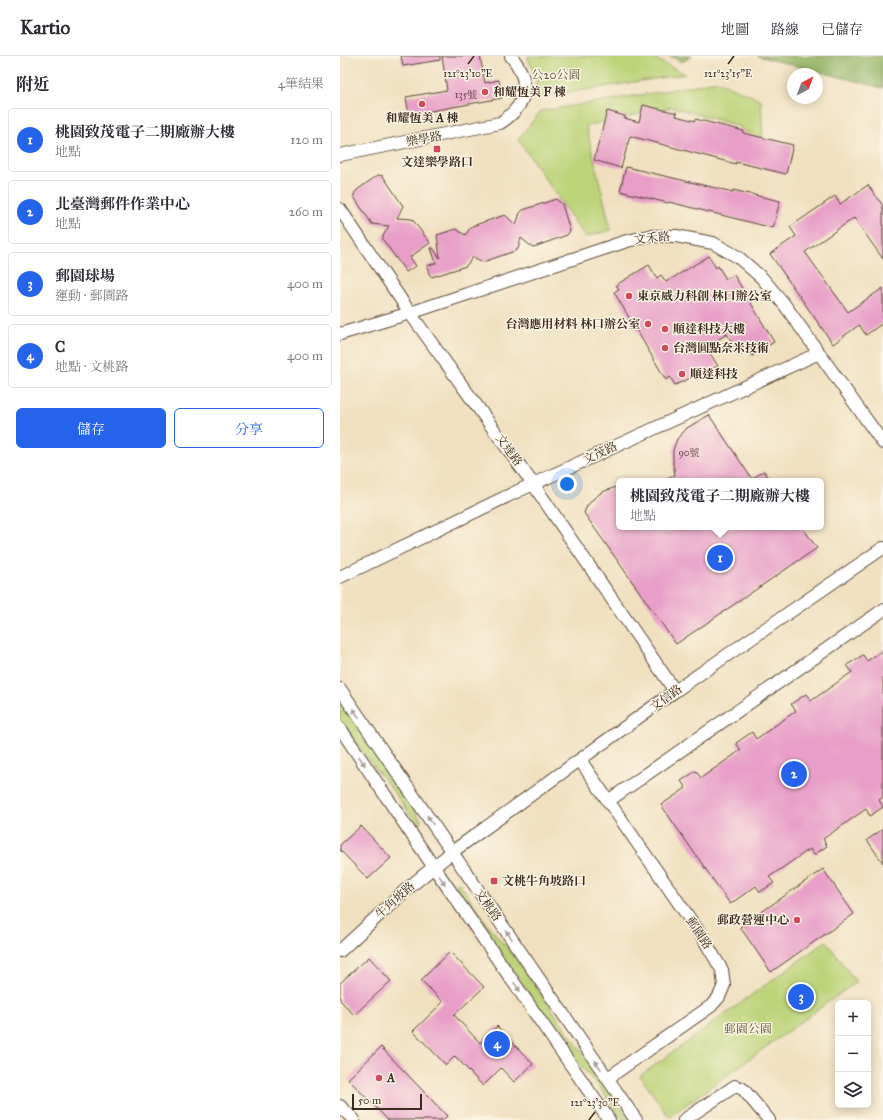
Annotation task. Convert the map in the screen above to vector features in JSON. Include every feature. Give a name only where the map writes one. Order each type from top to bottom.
[{"type":"street","name":"樂學路","points":[[340,155],[500,123],[510,116],[524,94],[524,79],[511,56]]},
{"type":"street","name":"文達路","points":[[340,209],[410,313],[533,484],[675,691]]},
{"type":"street","name":"文禾路","points":[[340,334],[410,313],[627,241],[649,236],[676,236],[712,243],[738,257],[762,278],[784,304],[883,443]]},
{"type":"street","name":"文茂路","points":[[340,577],[533,484],[819,353]]},
{"type":"street","name":"文信路","points":[[452,852],[675,691],[883,548]]},
{"type":"street","points":[[608,801],[883,610]]},
{"type":"street","name":"文桃路","points":[[340,689],[636,1120]]},
{"type":"street","name":"文桃路","points":[[340,728],[433,866],[609,1120]]},
{"type":"street","name":"郵園路","points":[[580,760],[710,949],[722,970],[724,985],[719,997],[711,1006],[608,1078]]},
{"type":"street","name":"牛角坡路","points":[[340,951],[433,866],[452,852]]},
{"type":"street","points":[[684,1120],[735,1086],[743,1089],[769,1120]]},
{"type":"street","points":[[340,1106],[354,1120]]},
{"type":"green space","name":"公20公園","points":[[527,56],[649,56],[685,74],[534,98],[537,78]]},
{"type":"green space","points":[[669,56],[692,56],[682,62]]},
{"type":"green space","points":[[758,56],[883,56],[883,88],[823,73],[823,68],[805,68]]},
{"type":"green space","points":[[717,81],[761,100],[763,144],[738,126],[672,107],[586,126],[611,230],[585,237],[518,139],[541,111]]},
{"type":"green space","points":[[340,700],[422,822],[418,825],[362,752],[340,720]]},
{"type":"green space","points":[[459,883],[490,928],[517,960],[630,1120],[623,1120],[597,1084],[572,1056],[455,886]]},
{"type":"green space","name":"郵園公園","points":[[826,941],[856,982],[669,1117],[640,1076]]},
{"type":"building","points":[[401,56],[440,56],[440,60],[403,66]]},
{"type":"building","points":[[442,56],[480,56],[485,83],[499,80],[502,98],[409,115],[406,97],[447,90]]},
{"type":"building","points":[[643,105],[677,113],[676,116],[744,131],[743,133],[793,145],[786,174],[736,162],[736,164],[630,136],[621,168],[594,160],[607,111],[639,122]]},
{"type":"building","points":[[626,167],[733,192],[733,190],[780,201],[773,228],[620,191]]},
{"type":"building","points":[[378,175],[383,176],[403,206],[397,218],[412,219],[430,243],[410,257],[416,266],[406,272],[383,240],[383,236],[389,226],[372,224],[354,197],[357,190]]},
{"type":"building","points":[[868,185],[883,206],[883,259],[854,218],[805,252],[848,312],[883,288],[883,323],[866,335],[859,325],[833,344],[770,254],[796,236],[790,227],[835,196],[840,204]]},
{"type":"building","points":[[556,199],[562,204],[570,231],[567,235],[534,247],[521,238],[518,249],[515,251],[483,262],[473,257],[466,266],[432,277],[429,274],[427,266],[436,263],[431,248],[433,248],[440,258],[437,235],[456,229],[465,235],[472,226],[505,215],[516,225],[520,213],[523,210]]},
{"type":"building","points":[[709,256],[716,268],[718,266],[726,279],[734,275],[774,342],[752,356],[747,349],[739,354],[727,334],[706,347],[718,366],[675,385],[670,377],[666,380],[614,292],[619,289],[616,285],[649,265],[657,278],[661,275],[666,282]]},
{"type":"building","points":[[709,415],[751,478],[670,478],[675,475],[673,450],[677,439],[687,428]]},
{"type":"building","points":[[764,471],[769,478],[754,478]]},
{"type":"building","points":[[616,487],[616,530],[804,530],[817,548],[676,644],[584,513],[587,506],[602,492]]},
{"type":"building","points":[[883,650],[883,797],[879,800],[883,807],[870,816],[866,809],[823,839],[827,846],[814,855],[810,849],[769,877],[774,883],[760,892],[756,886],[730,904],[661,805],[686,788],[681,781],[696,771],[701,778],[741,750],[736,743],[752,732],[756,739],[796,711],[791,704],[806,694],[811,701],[852,672],[847,665],[863,655],[867,661]]},
{"type":"building","points":[[361,826],[391,858],[368,879],[340,850],[340,845]]},
{"type":"building","points":[[883,829],[883,863],[867,840]]},
{"type":"building","name":"郵政營運中心","points":[[823,869],[854,914],[771,972],[740,927]]},
{"type":"building","points":[[450,952],[484,987],[454,1015],[480,1043],[497,1026],[533,1064],[514,1082],[501,1068],[483,1086],[455,1056],[446,1065],[413,1031],[443,1002],[421,980]]},
{"type":"building","points":[[369,957],[391,981],[354,1015],[340,1000],[340,983]]},
{"type":"building","points":[[381,1047],[447,1116],[443,1120],[388,1120],[348,1079]]},
{"type":"place","name":"和耀恆美 F 棟","points":[[485,92]]},
{"type":"place","name":"和耀恆美 A 棟","points":[[422,104]]},
{"type":"place","name":"文達樂學路口","points":[[437,149]]},
{"type":"place","name":"東京威力科創 林口辦公室","points":[[629,296]]},
{"type":"place","name":"台灣應用材料 林口辦公室","points":[[648,324]]},
{"type":"place","name":"順達科技大樓","points":[[665,329]]},
{"type":"place","name":"台灣圓點奈米技術","points":[[665,348]]},
{"type":"place","name":"順達科技","points":[[682,374]]},
{"type":"place","name":"桃園致茂電子二期廠辦大樓","points":[[720,558]]},
{"type":"place","name":"北臺灣郵件作業中心","points":[[794,774]]},
{"type":"place","name":"文桃牛角坡路口","points":[[494,881]]},
{"type":"place","name":"郵政營運中心","points":[[797,920]]},
{"type":"place","name":"郵園球場","points":[[801,997]]},
{"type":"place","name":"C","points":[[497,1044]]},
{"type":"place","name":"A","points":[[379,1078]]}]
